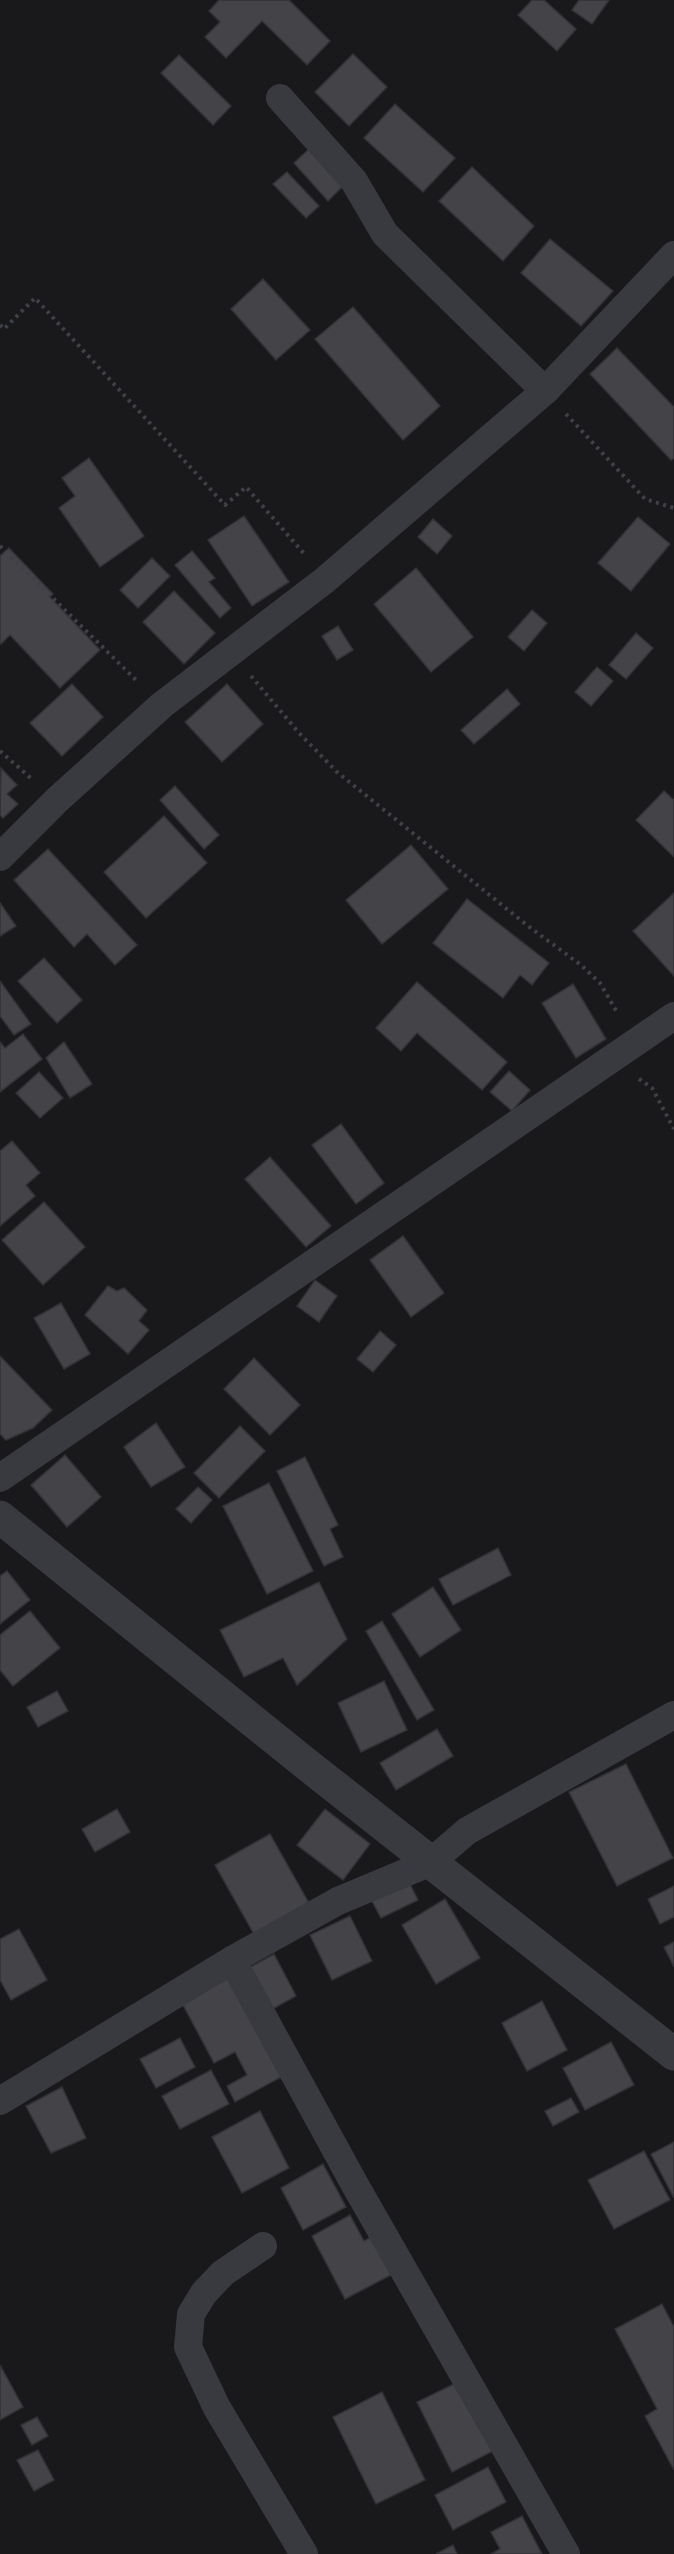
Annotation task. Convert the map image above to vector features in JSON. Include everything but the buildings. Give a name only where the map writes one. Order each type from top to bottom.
[{"type":"street","points":[[280,98],[354,181],[385,234],[545,391]]},
{"type":"street","points":[[0,856],[57,800],[162,705],[325,580],[545,391],[674,255]]},
{"type":"street","points":[[0,1478],[674,1016]]},
{"type":"street","points":[[0,1517],[674,2054]]},
{"type":"street","points":[[0,2101],[232,1960],[338,1901],[431,1862],[467,1831],[674,1715]]},
{"type":"street","points":[[232,1960],[355,2185],[566,2554]]},
{"type":"street","points":[[263,2246],[223,2273],[204,2293],[191,2314],[188,2347],[217,2408],[304,2554]]},
{"type":"path","points":[[0,325],[4,329],[35,298],[225,505],[246,487],[257,497],[325,580]]},
{"type":"path","points":[[545,391],[645,499],[674,508]]},
{"type":"path","points":[[0,546],[162,705]]},
{"type":"path","points":[[231,651],[299,733],[337,772],[528,926],[581,965],[600,983],[635,1043]]},
{"type":"path","points":[[0,751],[57,800]]},
{"type":"path","points":[[612,1060],[652,1088],[674,1129]]}]
